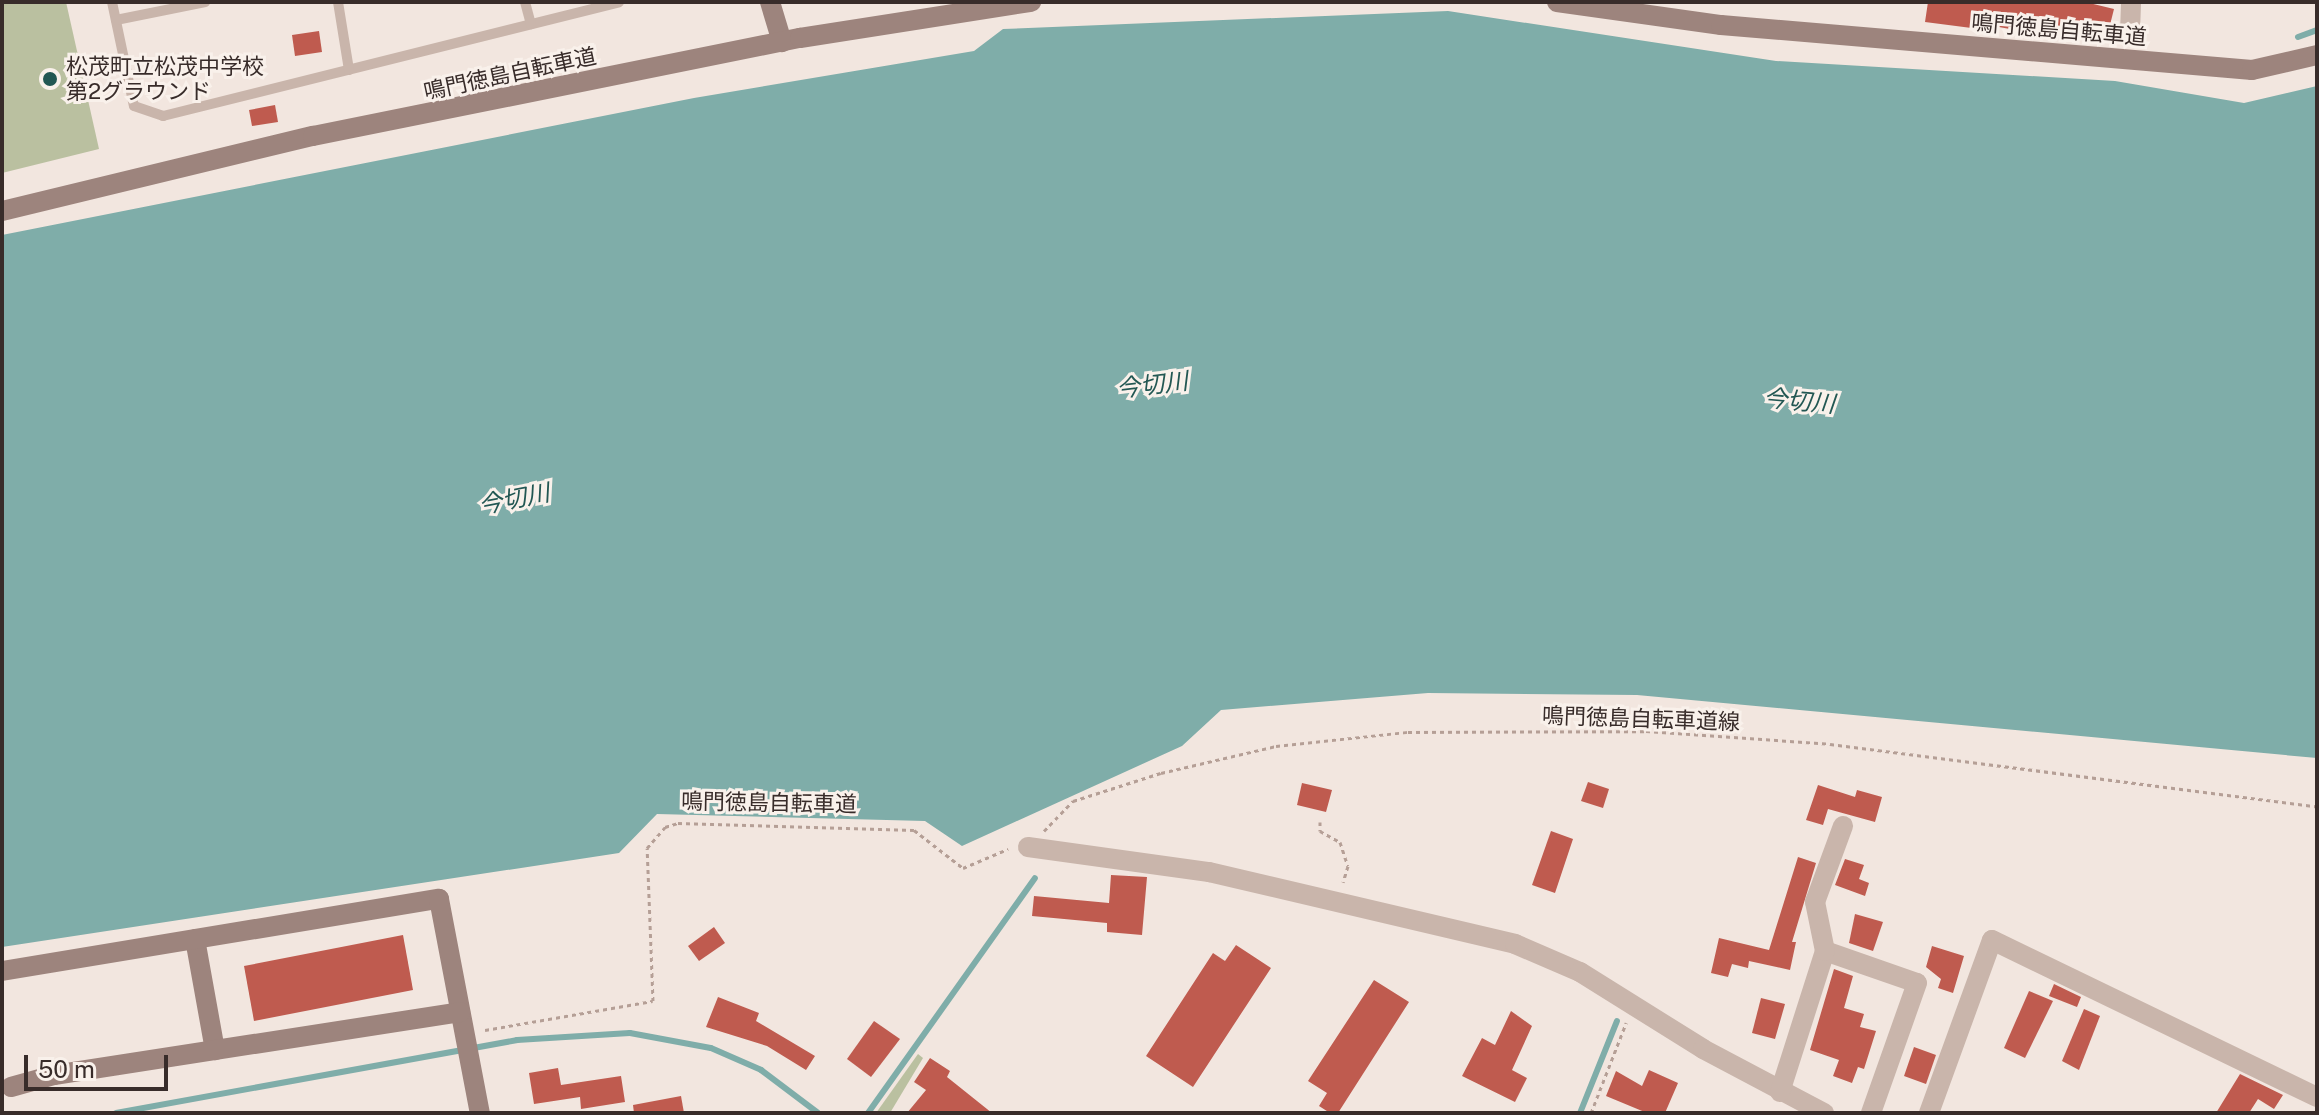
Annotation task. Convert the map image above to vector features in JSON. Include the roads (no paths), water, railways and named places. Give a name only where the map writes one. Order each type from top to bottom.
[{"type":"main road","points":[[770,2],[782,42]]},
{"type":"main road","name":"鳴門徳島自転車道","points":[[2,211],[313,136],[782,42],[1031,2]]},
{"type":"main road","name":"鳴門徳島自転車道","points":[[1557,2],[1721,25],[2252,70],[2317,55]]},
{"type":"main road","points":[[2,971],[439,899],[480,1113]]},
{"type":"main road","points":[[195,939],[215,1050]]},
{"type":"main road","points":[[6,1088],[54,1075],[460,1012]]},
{"type":"street","points":[[2130,33],[2131,2]]},
{"type":"street","points":[[1780,1092],[1825,951],[1815,902],[1843,826]]},
{"type":"street","points":[[1028,847],[1182,867],[1515,944],[1580,972],[1780,1092],[1824,1113]]},
{"type":"street","points":[[1929,1113],[1992,940],[2317,1097]]},
{"type":"street","points":[[1825,951],[1917,983],[1871,1113]]},
{"type":"lane","points":[[112,2],[134,106],[163,116],[619,2]]},
{"type":"lane","points":[[116,20],[205,2]]},
{"type":"lane","points":[[338,2],[349,70]]},
{"type":"lane","points":[[525,2],[531,24]]},
{"type":"water","name":"今切川","points":[[1448,11],[1776,61],[2115,81],[2244,103],[2317,86],[2317,758],[1637,695],[1428,693],[1221,710],[1182,746],[962,846],[925,821],[657,814],[619,853],[2,947],[2,235],[694,98],[974,51],[1003,29]]},
{"type":"waterway","points":[[2298,37],[2317,30]]},
{"type":"waterway","points":[[868,1113],[1035,878]]},
{"type":"waterway","points":[[1580,1113],[1617,1021]]},
{"type":"waterway","points":[[116,1113],[517,1040],[630,1033],[711,1048],[761,1070],[818,1113]]},
{"type":"place","name":"松茂町立松茂中学校 第2グラウンド","points":[[50,79]]}]
